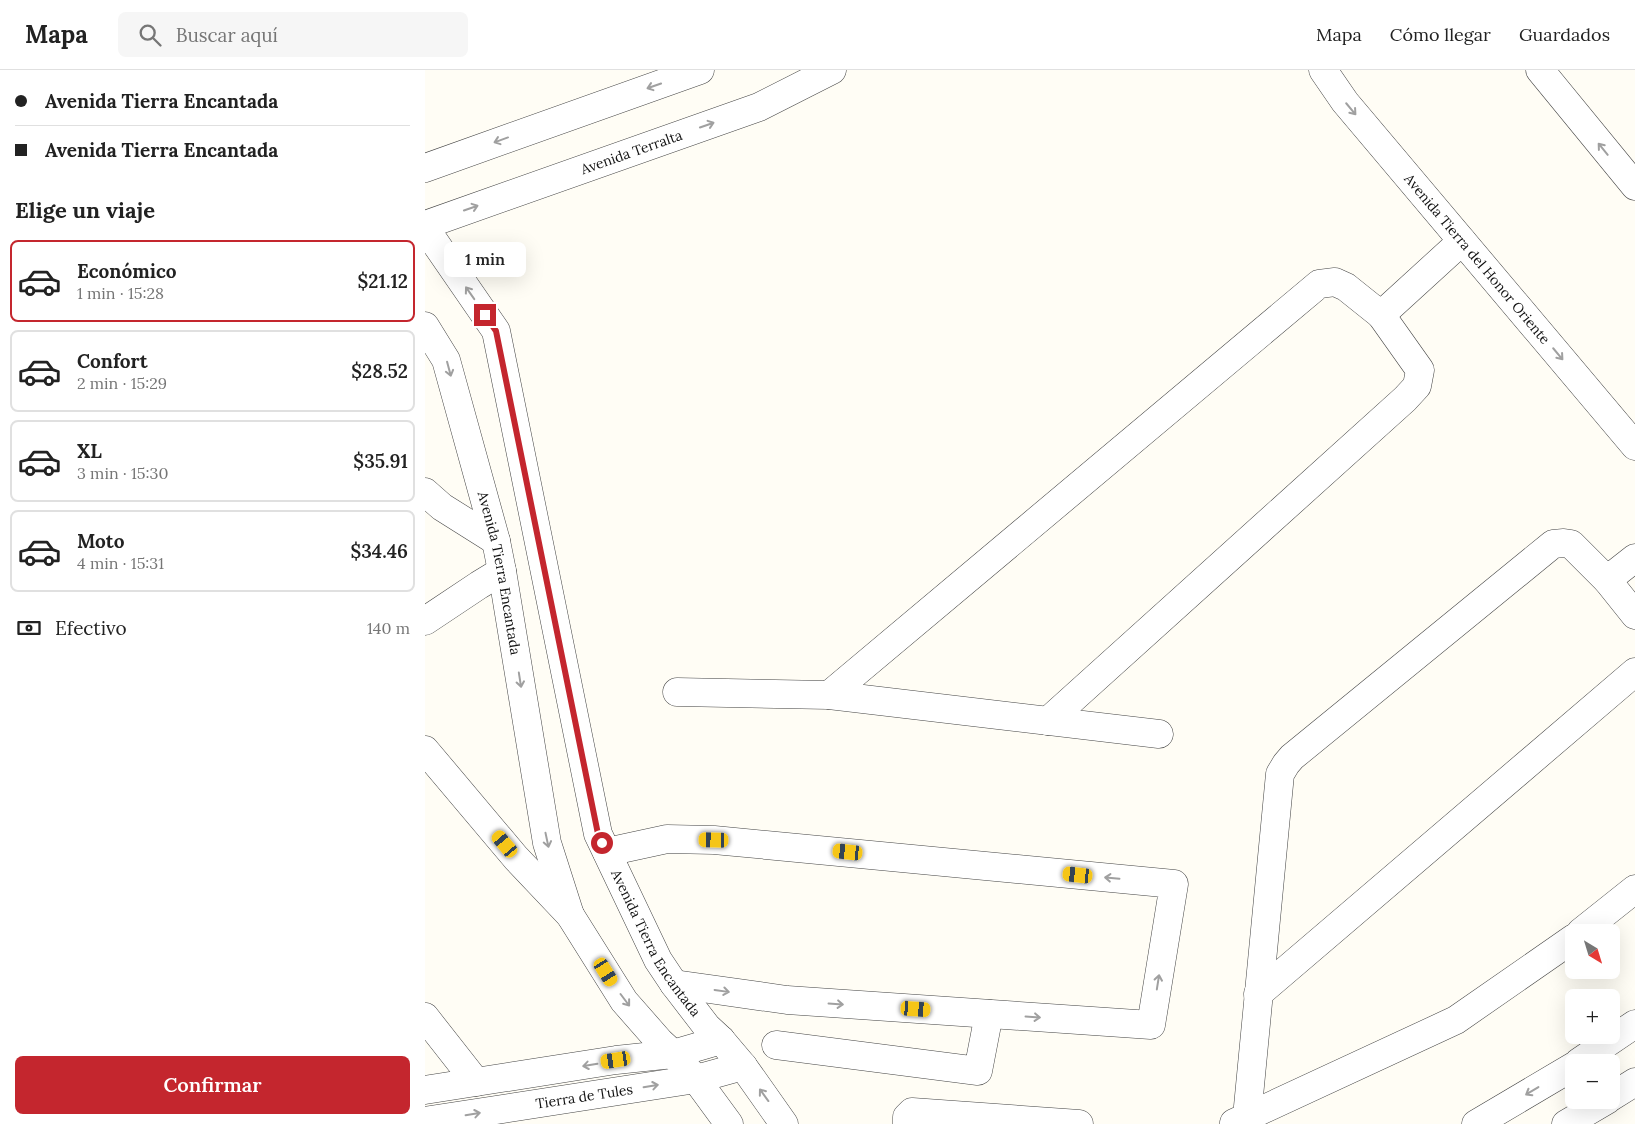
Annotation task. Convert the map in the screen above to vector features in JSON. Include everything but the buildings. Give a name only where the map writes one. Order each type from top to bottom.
[{"type":"street","points":[[425,168],[700,70]]},
{"type":"street","name":"Avenida Terralta","points":[[425,226],[759,107],[833,70]]},
{"type":"street","name":"Avenida Tierra del Honor Oriente","points":[[1323,70],[1345,102],[1635,446]]},
{"type":"street","points":[[1540,70],[1635,186]]},
{"type":"street","name":"Avenida Tierra Encantada","points":[[425,226],[496,331],[598,834],[658,960],[707,1027],[743,1066],[784,1124]]},
{"type":"street","points":[[1381,315],[1462,241]]},
{"type":"street","points":[[829,695],[1319,284],[1335,282],[1345,287],[1381,315],[1420,370],[1417,386],[1405,399],[1048,721]]},
{"type":"street","name":"Avenida Tierra Encantada","points":[[425,326],[447,360],[496,541],[503,571],[547,843],[570,915]]},
{"type":"street","points":[[425,492],[441,507],[496,541]]},
{"type":"street","points":[[1239,1120],[1259,994],[1281,774],[1291,757],[1553,544],[1571,544],[1607,580],[1635,615]]},
{"type":"street","points":[[1607,580],[1635,558]]},
{"type":"street","points":[[425,621],[503,571]]},
{"type":"street","points":[[1259,994],[1635,672]]},
{"type":"street","points":[[677,692],[829,695],[1159,734]]},
{"type":"street","points":[[425,750],[516,858],[570,915],[624,1001],[695,1079],[729,1124]]},
{"type":"street","points":[[607,852],[667,839],[714,840],[1174,884],[1151,1025],[787,1000],[674,984]]},
{"type":"street","points":[[1591,924],[1635,889]]},
{"type":"street","points":[[1239,1120],[1455,1020],[1565,944]]},
{"type":"street","points":[[776,1045],[978,1072],[989,1014]]},
{"type":"street","points":[[425,1017],[476,1082]]},
{"type":"street","points":[[1591,1054],[1635,1024]]},
{"type":"street","points":[[425,1090],[616,1060],[673,1054],[721,1040]]},
{"type":"street","name":"Tierra de Tules","points":[[425,1122],[695,1079],[743,1066]]},
{"type":"street","points":[[1476,1124],[1565,1071]]},
{"type":"street","points":[[1620,1091],[1635,1082]]},
{"type":"street","points":[[1566,1124],[1592,1109]]},
{"type":"street","points":[[907,1124],[907,1117],[912,1112],[1079,1124]]},
{"type":"route","points":[[485,315],[496,331],[598,834],[602,843]]}]
